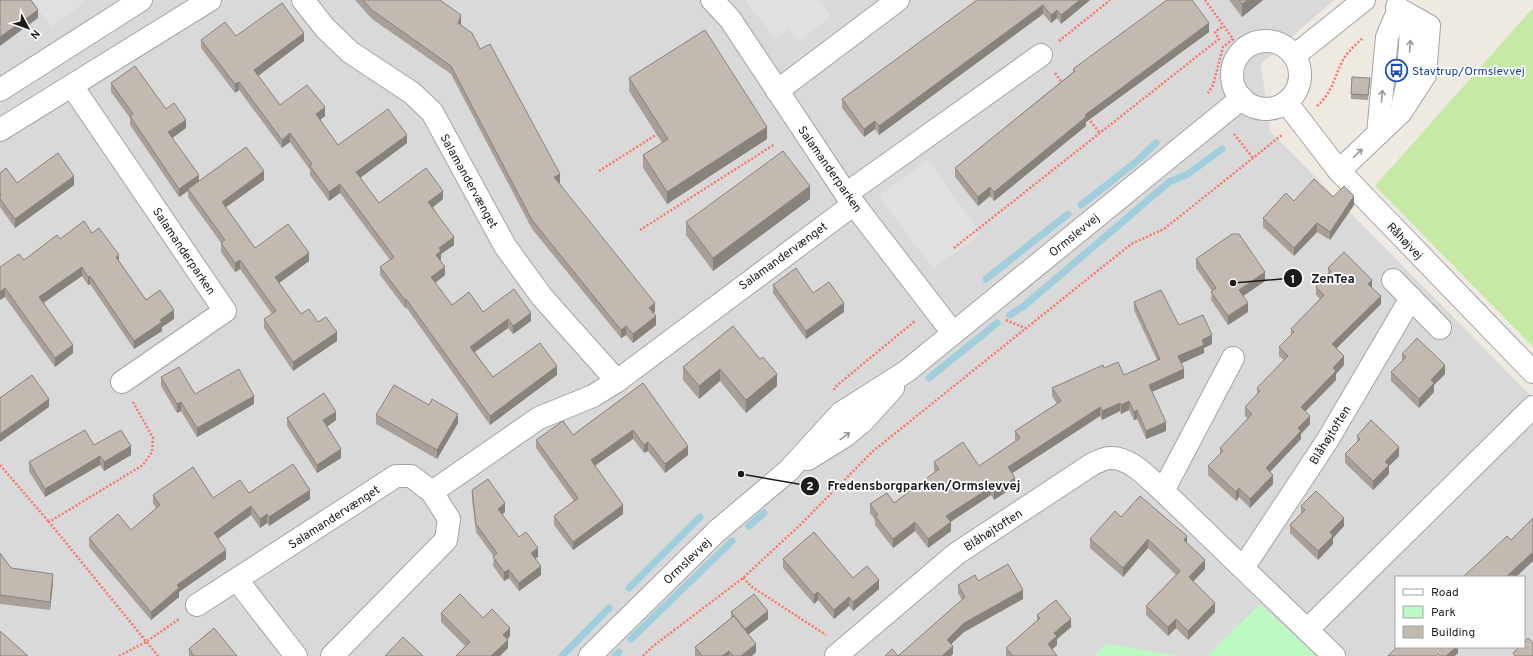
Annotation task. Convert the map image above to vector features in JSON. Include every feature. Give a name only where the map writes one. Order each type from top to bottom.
[{"type":"street","points":[[0,90],[141,0]]},
{"type":"street","points":[[0,130],[210,0]]},
{"type":"street","name":"Salamandervænget","points":[[303,0],[324,28],[350,52],[412,92],[432,112],[505,246],[542,297],[617,381]]},
{"type":"street","name":"Salamanderparken","points":[[712,0],[730,19],[777,92],[850,199],[953,333]]},
{"type":"street","points":[[777,92],[898,0]]},
{"type":"street","points":[[1294,56],[1364,0]]},
{"type":"street","points":[[1339,171],[1378,134],[1400,112],[1425,75],[1429,26],[1395,4],[1387,37],[1378,134]]},
{"type":"street","points":[[1269,41],[1279,43],[1288,48],[1294,56],[1299,68],[1300,80],[1297,89],[1286,102],[1278,107],[1263,108],[1249,104],[1236,90],[1233,80],[1234,65],[1241,52],[1249,46],[1259,42],[1269,41]]},
{"type":"street","name":"Salamandervænget","points":[[432,492],[539,418],[593,396],[617,381],[850,199],[1041,55]]},
{"type":"street","name":"Salamanderparken","points":[[72,86],[225,311],[122,382]]},
{"type":"street","name":"Ormslevvej","points":[[590,656],[718,531],[788,470],[845,436],[863,421],[907,371],[1242,98]]},
{"type":"street","name":"Råhøjvej","points":[[1286,102],[1339,171],[1533,372]]},
{"type":"street","points":[[1393,280],[1440,328]]},
{"type":"street","name":"Blåhøjtoften","points":[[1243,568],[1327,441],[1411,298]]},
{"type":"street","points":[[1163,490],[1233,358]]},
{"type":"street","points":[[1307,630],[1533,407]]},
{"type":"street","name":"Blåhøjtoften","points":[[840,652],[956,554],[1094,463],[1109,458],[1120,459],[1134,466],[1163,490],[1334,656]]},
{"type":"street","name":"Salamandervænget","points":[[197,605],[396,476],[411,476],[432,492],[449,519],[446,540],[332,656]]},
{"type":"street","points":[[237,580],[296,656]]},
{"type":"path","points":[[1063,85],[1041,55],[1110,0]]},
{"type":"path","points":[[1205,0],[1233,39],[1223,47],[1213,86],[1206,97],[1253,158]]},
{"type":"path","points":[[954,248],[1219,38],[1215,32],[1223,26]]},
{"type":"path","points":[[643,656],[652,647],[743,578],[800,525],[873,451],[1131,244],[1164,228],[1326,98],[1331,90],[1342,62],[1349,51],[1369,33]]},
{"type":"path","points":[[1085,114],[1099,132]]},
{"type":"path","points":[[599,171],[664,130]]},
{"type":"path","points":[[640,230],[775,144]]},
{"type":"path","points":[[49,522],[143,465],[152,452],[153,438],[122,382]]},
{"type":"path","points":[[0,465],[49,522],[158,656]]},
{"type":"path","points":[[743,578],[752,587],[831,638],[840,652]]},
{"type":"path","points":[[119,656],[146,642],[197,605]]},
{"type":"shaded area","points":[[0,0],[1334,0],[1261,64],[1270,131],[1533,398],[1533,656],[0,656]]},
{"type":"shaded area","points":[[31,0],[87,0],[51,27]]},
{"type":"shaded area","points":[[745,0],[818,0],[831,16],[799,41],[789,29],[775,39]]},
{"type":"shaded area","points":[[928,160],[981,234],[933,269],[879,196]]},
{"type":"green space","points":[[1533,8],[1533,347],[1375,186]]},
{"type":"green space","points":[[1260,604],[1317,656],[1207,656]]},
{"type":"green space","points":[[1106,644],[1179,656],[1095,656]]},
{"type":"building","points":[[0,0],[31,0],[38,10],[0,37]]},
{"type":"building","points":[[363,0],[440,0],[461,15],[458,23],[472,33],[480,49],[490,44],[560,174],[554,177],[655,303],[649,308],[656,316],[633,334],[626,326],[621,330],[532,220],[451,66],[372,10]]},
{"type":"building","points":[[977,0],[1080,0],[1061,15],[1057,10],[1051,15],[1043,5],[879,126],[875,121],[864,129],[842,99]]},
{"type":"building","points":[[1167,0],[1192,0],[1209,23],[1085,115],[1086,117],[994,192],[990,187],[978,197],[955,168],[1075,71],[1073,69]]},
{"type":"building","points":[[1239,0],[1248,0],[1242,4]]},
{"type":"building","points":[[282,3],[304,33],[254,70],[280,105],[307,85],[325,107],[316,114],[338,145],[388,109],[407,135],[356,172],[379,203],[426,168],[443,191],[428,202],[454,237],[439,248],[441,251],[436,255],[445,267],[431,277],[452,305],[469,292],[483,312],[514,289],[531,313],[513,326],[508,319],[470,347],[493,377],[540,343],[557,366],[490,416],[406,299],[405,300],[380,267],[394,257],[340,184],[329,192],[310,166],[312,164],[290,133],[282,140],[239,82],[235,84],[201,40],[225,22],[236,36]]},
{"type":"building","points":[[705,30],[767,127],[667,192],[643,155],[668,139],[629,78]]},
{"type":"building","points":[[135,66],[166,109],[174,103],[186,120],[168,132],[199,175],[179,189],[130,116],[133,114],[111,83]]},
{"type":"building","points":[[1352,77],[1370,78],[1368,95],[1351,94]]},
{"type":"building","points":[[246,147],[264,171],[222,202],[255,248],[288,224],[309,253],[275,277],[301,314],[309,309],[318,322],[326,317],[337,332],[293,362],[264,319],[276,311],[240,260],[235,263],[221,243],[225,240],[188,189]]},
{"type":"building","points":[[783,151],[810,186],[713,258],[686,222]]},
{"type":"building","points":[[58,153],[74,176],[15,219],[0,199],[0,173],[6,168],[17,183]]},
{"type":"building","points":[[1314,179],[1333,197],[1344,186],[1354,196],[1330,232],[1317,223],[1294,248],[1263,218],[1286,193],[1294,201]]},
{"type":"building","points":[[84,221],[92,233],[99,228],[119,255],[116,257],[146,300],[160,290],[174,310],[160,320],[162,322],[134,341],[90,276],[88,277],[82,267],[39,297],[73,345],[55,358],[5,288],[0,292],[0,267],[19,254],[24,260],[57,235],[60,239]]},
{"type":"building","points":[[1232,234],[1239,234],[1265,272],[1239,290],[1248,303],[1228,316],[1211,292],[1216,288],[1196,259]]},
{"type":"building","points":[[1344,252],[1372,280],[1368,284],[1381,296],[1332,344],[1344,356],[1333,368],[1336,371],[1301,407],[1310,416],[1298,428],[1301,431],[1266,468],[1273,475],[1250,499],[1239,488],[1236,492],[1208,466],[1223,451],[1220,448],[1252,414],[1245,407],[1260,391],[1257,388],[1288,356],[1279,347],[1294,332],[1291,329],[1324,295],[1316,287],[1331,271],[1328,268]]},
{"type":"building","points":[[796,268],[813,293],[829,282],[844,303],[806,331],[773,285]]},
{"type":"building","points":[[1161,290],[1179,325],[1203,315],[1212,335],[1202,340],[1204,345],[1178,356],[1184,369],[1149,385],[1166,422],[1146,431],[1137,410],[1134,412],[1129,401],[1121,405],[1120,403],[1102,411],[1100,407],[1008,467],[1015,478],[994,491],[991,487],[946,516],[951,522],[928,539],[915,522],[893,539],[875,516],[878,515],[870,504],[887,493],[894,503],[939,469],[934,462],[963,442],[979,466],[1020,438],[1015,431],[1061,401],[1052,388],[1103,365],[1104,368],[1118,362],[1124,375],[1160,359],[1134,302]]},
{"type":"building","points":[[733,326],[760,359],[763,357],[777,374],[746,400],[720,369],[699,386],[683,367]]},
{"type":"building","points":[[1417,338],[1445,365],[1431,380],[1434,383],[1419,399],[1391,372],[1406,357],[1402,354]]},
{"type":"building","points":[[179,367],[195,394],[239,369],[254,396],[197,428],[181,402],[177,404],[161,377]]},
{"type":"building","points":[[32,375],[49,399],[0,434],[0,398]]},
{"type":"building","points":[[643,383],[688,446],[665,464],[648,442],[644,445],[633,430],[591,460],[623,505],[573,542],[554,516],[578,498],[536,440],[563,421],[573,435]]},
{"type":"building","points":[[394,385],[429,405],[432,399],[458,414],[437,450],[376,415]]},
{"type":"building","points":[[324,393],[336,412],[323,420],[341,449],[317,465],[287,418]]},
{"type":"building","points":[[1371,420],[1399,447],[1385,462],[1389,465],[1373,481],[1345,454],[1360,439],[1357,436]]},
{"type":"building","points":[[85,430],[94,445],[121,430],[131,446],[104,462],[100,456],[45,489],[29,462]]},
{"type":"building","points":[[293,464],[310,490],[269,517],[267,514],[260,519],[251,506],[214,533],[226,550],[177,585],[179,588],[151,612],[89,538],[118,514],[131,530],[160,505],[153,495],[193,467],[213,498],[240,480],[249,493]]},
{"type":"building","points":[[488,479],[505,503],[498,509],[519,537],[526,532],[538,548],[531,553],[541,566],[519,583],[509,570],[504,572],[493,557],[497,553],[476,524],[472,490]]},
{"type":"building","points":[[1316,491],[1344,518],[1330,532],[1333,536],[1318,551],[1290,525],[1305,510],[1301,506]]},
{"type":"building","points":[[1140,496],[1187,536],[1184,540],[1205,560],[1189,577],[1215,603],[1188,631],[1176,619],[1168,627],[1146,606],[1180,571],[1148,539],[1123,568],[1090,539],[1115,511],[1121,517]]},
{"type":"building","points":[[1533,518],[1533,552],[1507,576],[1464,576],[1507,536],[1511,540]]},
{"type":"building","points":[[814,532],[853,578],[867,566],[879,580],[853,602],[849,597],[834,610],[818,592],[814,595],[783,559]]},
{"type":"building","points":[[0,553],[11,568],[53,574],[50,602],[0,595]]},
{"type":"building","points":[[1008,564],[1023,590],[964,623],[947,640],[953,646],[942,656],[898,656],[965,597],[958,585],[975,575],[978,581]]},
{"type":"building","points":[[460,594],[483,618],[492,609],[510,628],[503,635],[508,640],[491,656],[456,656],[470,642],[441,613]]},
{"type":"building","points":[[754,594],[768,611],[745,629],[731,612]]},
{"type":"building","points":[[1056,600],[1071,619],[1054,633],[1057,636],[1048,644],[1057,656],[1013,656],[1006,648],[1040,618],[1037,615]]},
{"type":"building","points":[[734,616],[756,644],[741,656],[733,656],[729,651],[722,656],[702,656],[695,647]]},
{"type":"building","points":[[214,628],[237,656],[194,656],[189,649]]},
{"type":"building","points":[[0,631],[28,656],[0,656]]},
{"type":"building","points":[[403,637],[423,656],[385,656]]},
{"type":"building","points":[[1528,638],[1533,643],[1533,656],[1515,656],[1513,653],[1518,648],[1525,648],[1525,641]]},
{"type":"building","points":[[1396,648],[1455,648],[1446,656],[1440,656],[1438,654],[1436,656],[1388,656]]},
{"type":"building","points":[[892,649],[898,656],[885,656]]},
{"type":"waterway","points":[[1081,205],[1137,161],[1156,143]]},
{"type":"waterway","points":[[1010,315],[1024,306],[1169,182],[1188,174],[1222,149]]},
{"type":"waterway","points":[[986,279],[1068,214]]},
{"type":"waterway","points":[[929,378],[997,323]]},
{"type":"waterway","points":[[749,526],[764,513]]},
{"type":"waterway","points":[[629,588],[700,517]]},
{"type":"waterway","points":[[631,639],[732,541]]},
{"type":"waterway","points":[[562,656],[609,608]]},
{"type":"waterway","points":[[615,656],[619,652]]},
{"type":"place","name":"Stavtrup/Ormslevvej","points":[[1397,71]]},
{"type":"place","name":"ZenTea","points":[[1233,283]]},
{"type":"place","name":"Fredensborgparken/Ormslevvej","points":[[741,474]]}]
